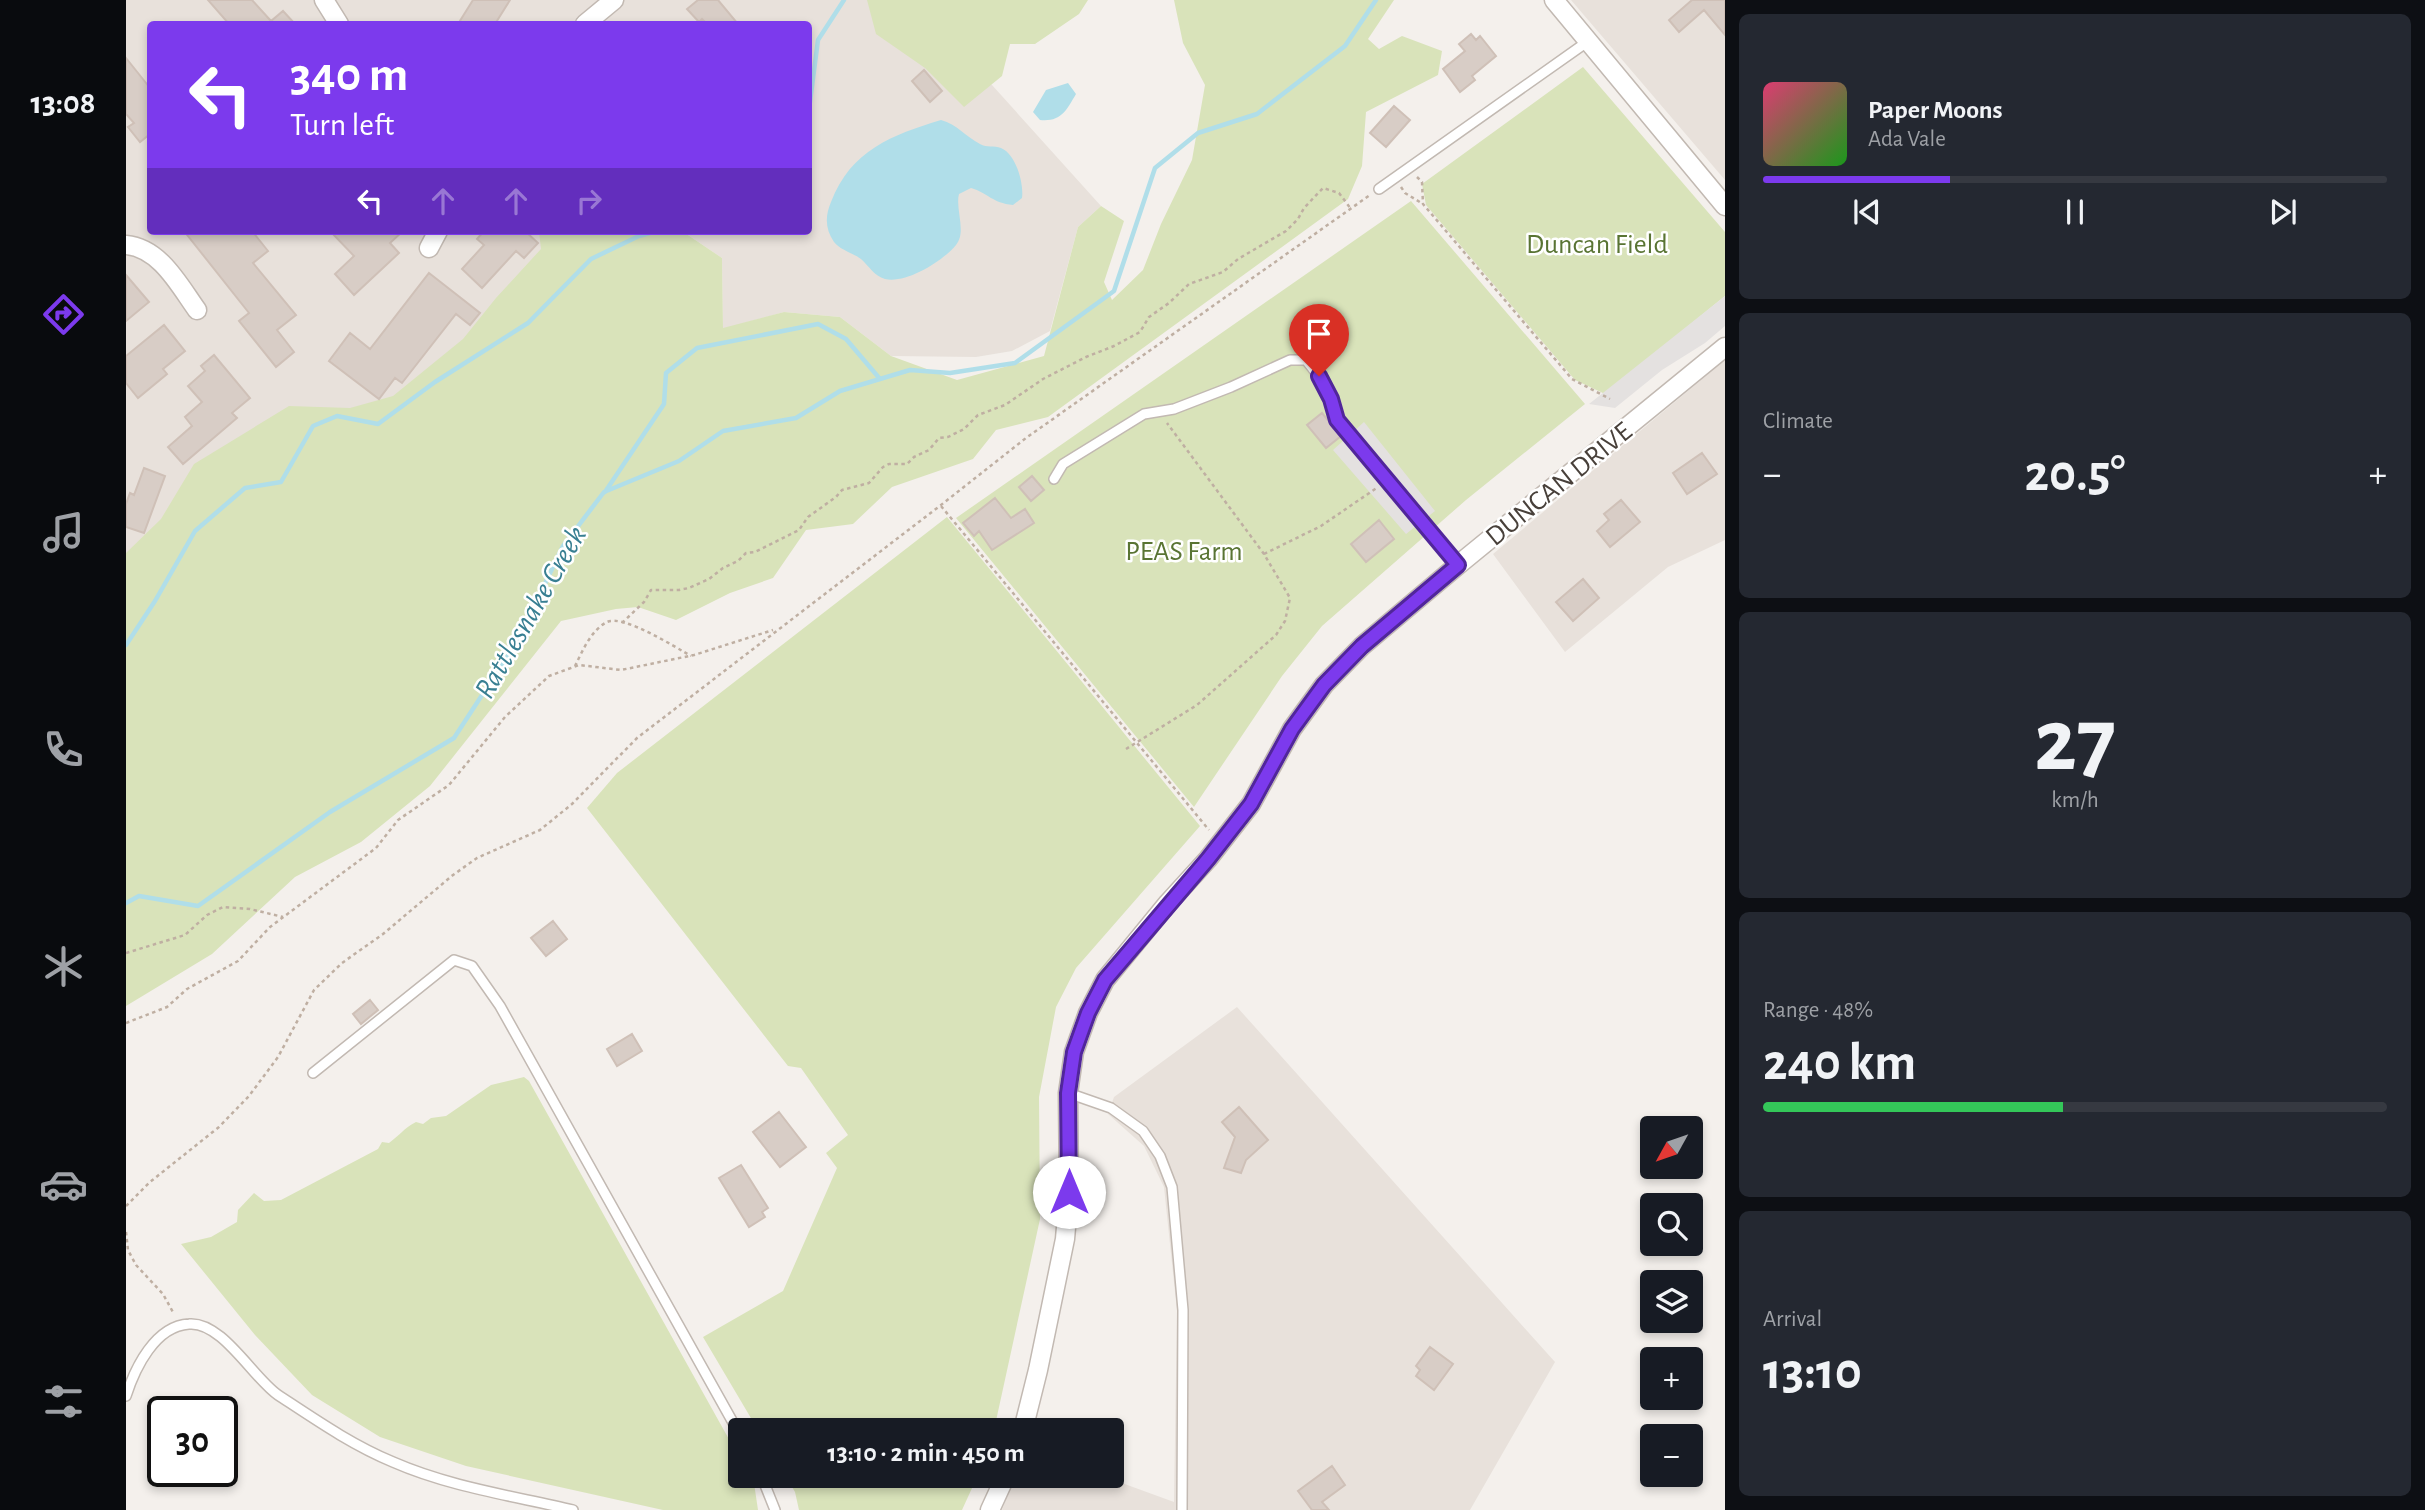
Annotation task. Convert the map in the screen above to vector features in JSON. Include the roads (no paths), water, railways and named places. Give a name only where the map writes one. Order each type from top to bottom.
[{"type":"street","points":[[324,0],[337,21]]},
{"type":"street","points":[[589,21],[614,0]]},
{"type":"street","points":[[1554,0],[1725,206]]},
{"type":"street","points":[[429,248],[436,235]]},
{"type":"street","points":[[126,245],[135,246],[153,256],[165,267],[197,310]]},
{"type":"street","name":"DUNCAN DRIVE","points":[[1026,1418],[1065,1239],[1069,1192],[1068,1093],[1074,1052],[1088,1013],[1105,980],[1251,804],[1292,729],[1324,685],[1362,646],[1725,347]]},
{"type":"street","points":[[990,1510],[1000,1488]]},
{"type":"lane","points":[[1379,189],[1587,42]]},
{"type":"lane","points":[[1054,479],[1063,464],[1144,414],[1174,409],[1231,387],[1290,359],[1306,360],[1319,376],[1331,399],[1337,420],[1458,565]]},
{"type":"lane","points":[[313,1073],[454,960],[472,966],[500,1006],[730,1418]]},
{"type":"lane","points":[[1068,1093],[1111,1108],[1143,1131],[1160,1156],[1172,1187],[1183,1310],[1182,1510]]},
{"type":"lane","points":[[126,1396],[131,1379],[149,1347],[172,1329],[190,1323],[213,1331],[268,1388],[363,1449],[396,1464],[467,1486],[573,1510]]},
{"type":"lane","points":[[766,1488],[775,1510]]},
{"type":"water","points":[[1068,83],[1076,94],[1066,110],[1053,119],[1040,120],[1033,112],[1046,90]]},
{"type":"water","points":[[941,120],[952,124],[980,144],[1006,151],[1018,170],[1022,198],[1013,205],[971,188],[959,194],[961,234],[956,245],[942,258],[913,275],[894,280],[881,278],[861,259],[834,242],[828,227],[829,207],[839,184],[862,157],[890,139]]},
{"type":"waterway","points":[[812,86],[818,40],[844,0]]},
{"type":"waterway","name":"Rattlesnake Creek","points":[[126,903],[139,896],[198,906],[330,812],[454,738],[518,640],[563,546],[604,492],[679,461],[723,431],[796,418],[840,391],[910,370],[950,373],[1015,363],[1114,291],[1155,168],[1198,133],[1257,114],[1345,46],[1376,0]]},
{"type":"waterway","points":[[126,645],[195,531],[245,488],[281,482],[313,426],[337,416],[378,424],[435,382],[528,323],[591,259],[643,235]]},
{"type":"waterway","points":[[605,492],[664,404],[666,373],[697,348],[818,324],[846,339],[880,379]]},
{"type":"park label","name":"Duncan Field","points":[[1597,243]]},
{"type":"park label","name":"PEAS Farm","points":[[1184,550]]}]
